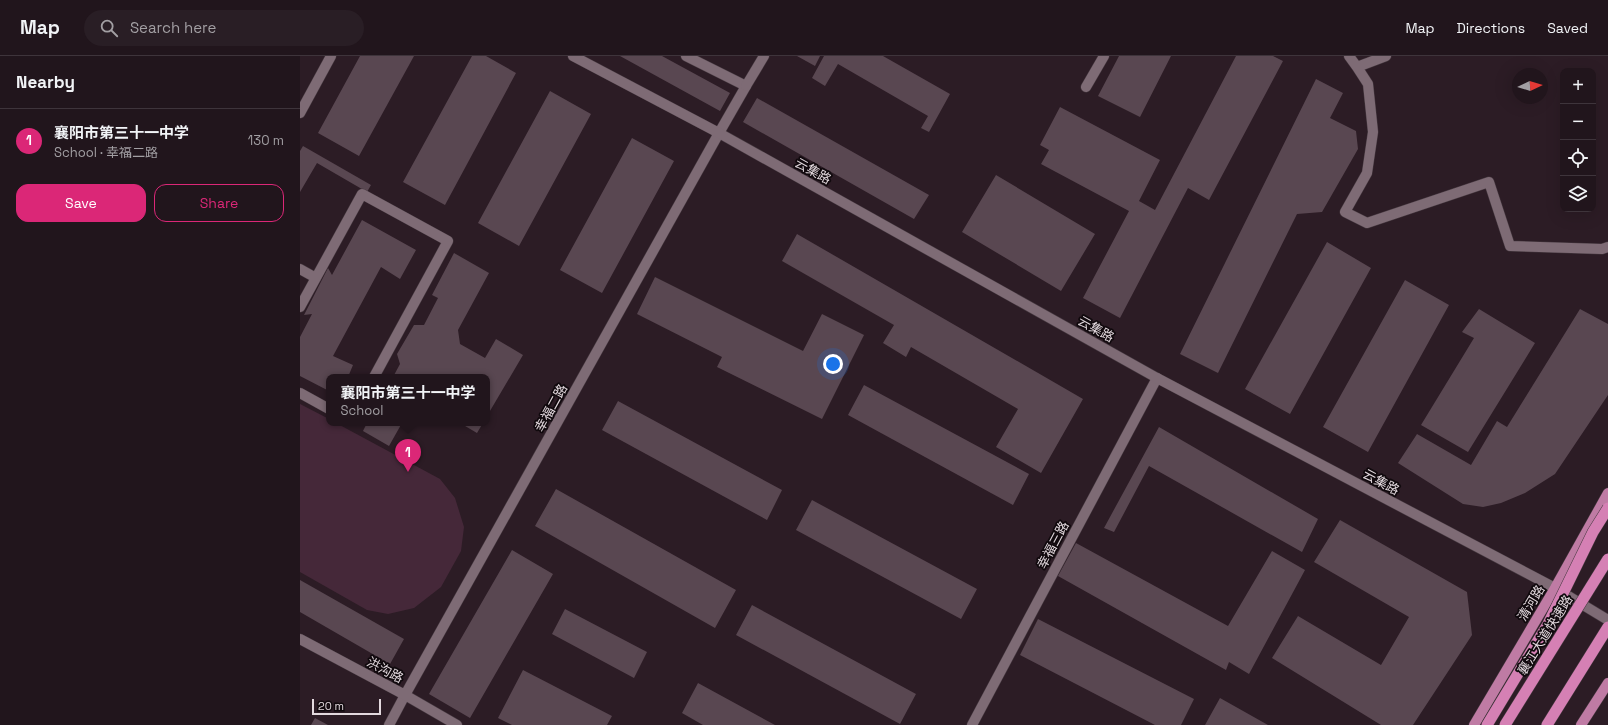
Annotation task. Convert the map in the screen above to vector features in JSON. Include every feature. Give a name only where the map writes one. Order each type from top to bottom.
[{"type":"highway","points":[[1487,725],[1548,624],[1593,532],[1608,508]]},
{"type":"highway","name":"襄江大道快速路","points":[[1505,725],[1608,559]]},
{"type":"highway","points":[[1547,725],[1608,627]]},
{"type":"main road","name":"清河路","points":[[1474,725],[1555,588],[1608,493]]},
{"type":"main road","points":[[1581,725],[1608,683]]},
{"type":"street","points":[[300,113],[331,56]]},
{"type":"street","name":"云集路","points":[[573,56],[719,133],[1158,378],[1555,588],[1608,620]]},
{"type":"street","points":[[686,56],[746,86]]},
{"type":"street","name":"幸福二路","points":[[389,725],[719,133],[764,56]]},
{"type":"street","points":[[1086,87],[1104,56]]},
{"type":"street","points":[[1349,56],[1368,84],[1372,132],[1366,173],[1345,212],[1367,223],[1489,182],[1510,246],[1602,249],[1608,247]]},
{"type":"street","points":[[1357,67],[1386,56]]},
{"type":"street","points":[[300,307],[362,194],[448,242],[376,374]]},
{"type":"street","points":[[300,269],[316,278]]},
{"type":"street","name":"幸福三路","points":[[972,725],[1158,378]]},
{"type":"street","points":[[300,393],[326,407]]},
{"type":"street","name":"洪沟路","points":[[300,639],[405,695],[457,725]]},
{"type":"shaded area","points":[[300,404],[326,417],[326,426],[342,426],[440,479],[455,498],[464,527],[461,551],[441,587],[414,608],[388,614],[367,610],[300,572]]},
{"type":"building","points":[[360,56],[414,56],[359,156],[318,133]]},
{"type":"building","points":[[472,56],[486,56],[516,73],[445,205],[403,182]]},
{"type":"building","points":[[620,56],[662,56],[730,93],[720,111]]},
{"type":"building","points":[[797,56],[820,56],[815,66]]},
{"type":"building","points":[[824,56],[883,56],[950,94],[929,132],[921,128],[928,116],[838,64],[825,86],[812,78]]},
{"type":"building","points":[[1119,56],[1171,56],[1140,117],[1098,96]]},
{"type":"building","points":[[1236,56],[1273,56],[1283,61],[1209,200],[1188,188],[1120,318],[1083,298],[1129,211],[1041,164],[1049,150],[1040,145],[1060,107],[1160,160],[1139,201],[1155,210]]},
{"type":"building","points":[[1316,79],[1343,93],[1330,118],[1356,131],[1358,149],[1322,212],[1297,214],[1218,373],[1180,354]]},
{"type":"building","points":[[550,91],[591,114],[519,246],[478,223]]},
{"type":"building","points":[[757,98],[929,195],[914,219],[743,122]]},
{"type":"building","points":[[632,138],[674,161],[602,293],[560,270]]},
{"type":"building","points":[[303,146],[371,185],[367,192],[317,163],[300,192],[300,151]]},
{"type":"building","points":[[996,175],[1095,234],[1061,291],[962,232]]},
{"type":"building","points":[[362,220],[416,250],[400,279],[381,267],[333,356],[353,365],[349,374],[326,374],[326,389],[300,376],[300,337],[312,314],[304,315],[328,268],[332,275]]},
{"type":"building","points":[[797,234],[1083,399],[1041,473],[996,447],[1018,409],[911,347],[906,357],[883,343],[894,325],[782,261]]},
{"type":"building","points":[[1327,242],[1371,268],[1290,414],[1245,389]]},
{"type":"building","points":[[454,253],[489,273],[458,330],[460,344],[485,358],[496,339],[523,355],[490,411],[490,374],[395,374],[400,364],[397,354],[414,325],[424,325],[438,298],[432,295]]},
{"type":"building","points":[[655,277],[803,351],[822,314],[864,335],[822,419],[717,367],[722,357],[637,314]]},
{"type":"building","points":[[1405,280],[1449,305],[1368,452],[1323,427]]},
{"type":"building","points":[[1479,309],[1535,343],[1468,452],[1421,425],[1474,338],[1462,332]]},
{"type":"building","points":[[1580,309],[1608,324],[1608,395],[1555,474],[1525,493],[1501,503],[1483,507],[1463,504],[1398,463],[1417,434],[1471,465],[1497,421],[1507,427]]},
{"type":"building","points":[[864,385],[1029,474],[1013,505],[848,415]]},
{"type":"building","points":[[618,401],[782,490],[767,520],[602,430]]},
{"type":"building","points":[[366,426],[400,426],[389,446],[363,431]]},
{"type":"building","points":[[465,426],[481,426],[477,433]]},
{"type":"building","points":[[1159,427],[1318,519],[1302,552],[1149,466],[1114,532],[1104,528]]},
{"type":"building","points":[[556,489],[736,590],[715,628],[535,526]]},
{"type":"building","points":[[812,500],[977,589],[961,619],[796,530]]},
{"type":"building","points":[[1340,520],[1467,592],[1472,635],[1413,725],[1381,725],[1272,658],[1298,616],[1381,665],[1409,617],[1314,562]]},
{"type":"building","points":[[1076,543],[1228,626],[1272,551],[1305,570],[1249,674],[1229,662],[1226,670],[1058,576]]},
{"type":"building","points":[[512,550],[553,574],[470,718],[429,694]]},
{"type":"building","points":[[300,580],[404,639],[390,664],[300,612]]},
{"type":"building","points":[[752,605],[916,694],[900,724],[736,635]]},
{"type":"building","points":[[565,609],[647,652],[634,678],[552,634]]},
{"type":"building","points":[[1038,619],[1194,699],[1181,725],[1155,725],[1020,655]]},
{"type":"building","points":[[523,670],[612,716],[607,725],[512,725],[498,718]]},
{"type":"building","points":[[698,683],[775,725],[703,725],[682,713]]},
{"type":"building","points":[[1220,698],[1268,725],[1205,725]]},
{"type":"building","points":[[315,718],[328,725],[311,725]]},
{"type":"place","name":"襄阳市第三十一中学","points":[[408,472]]}]
